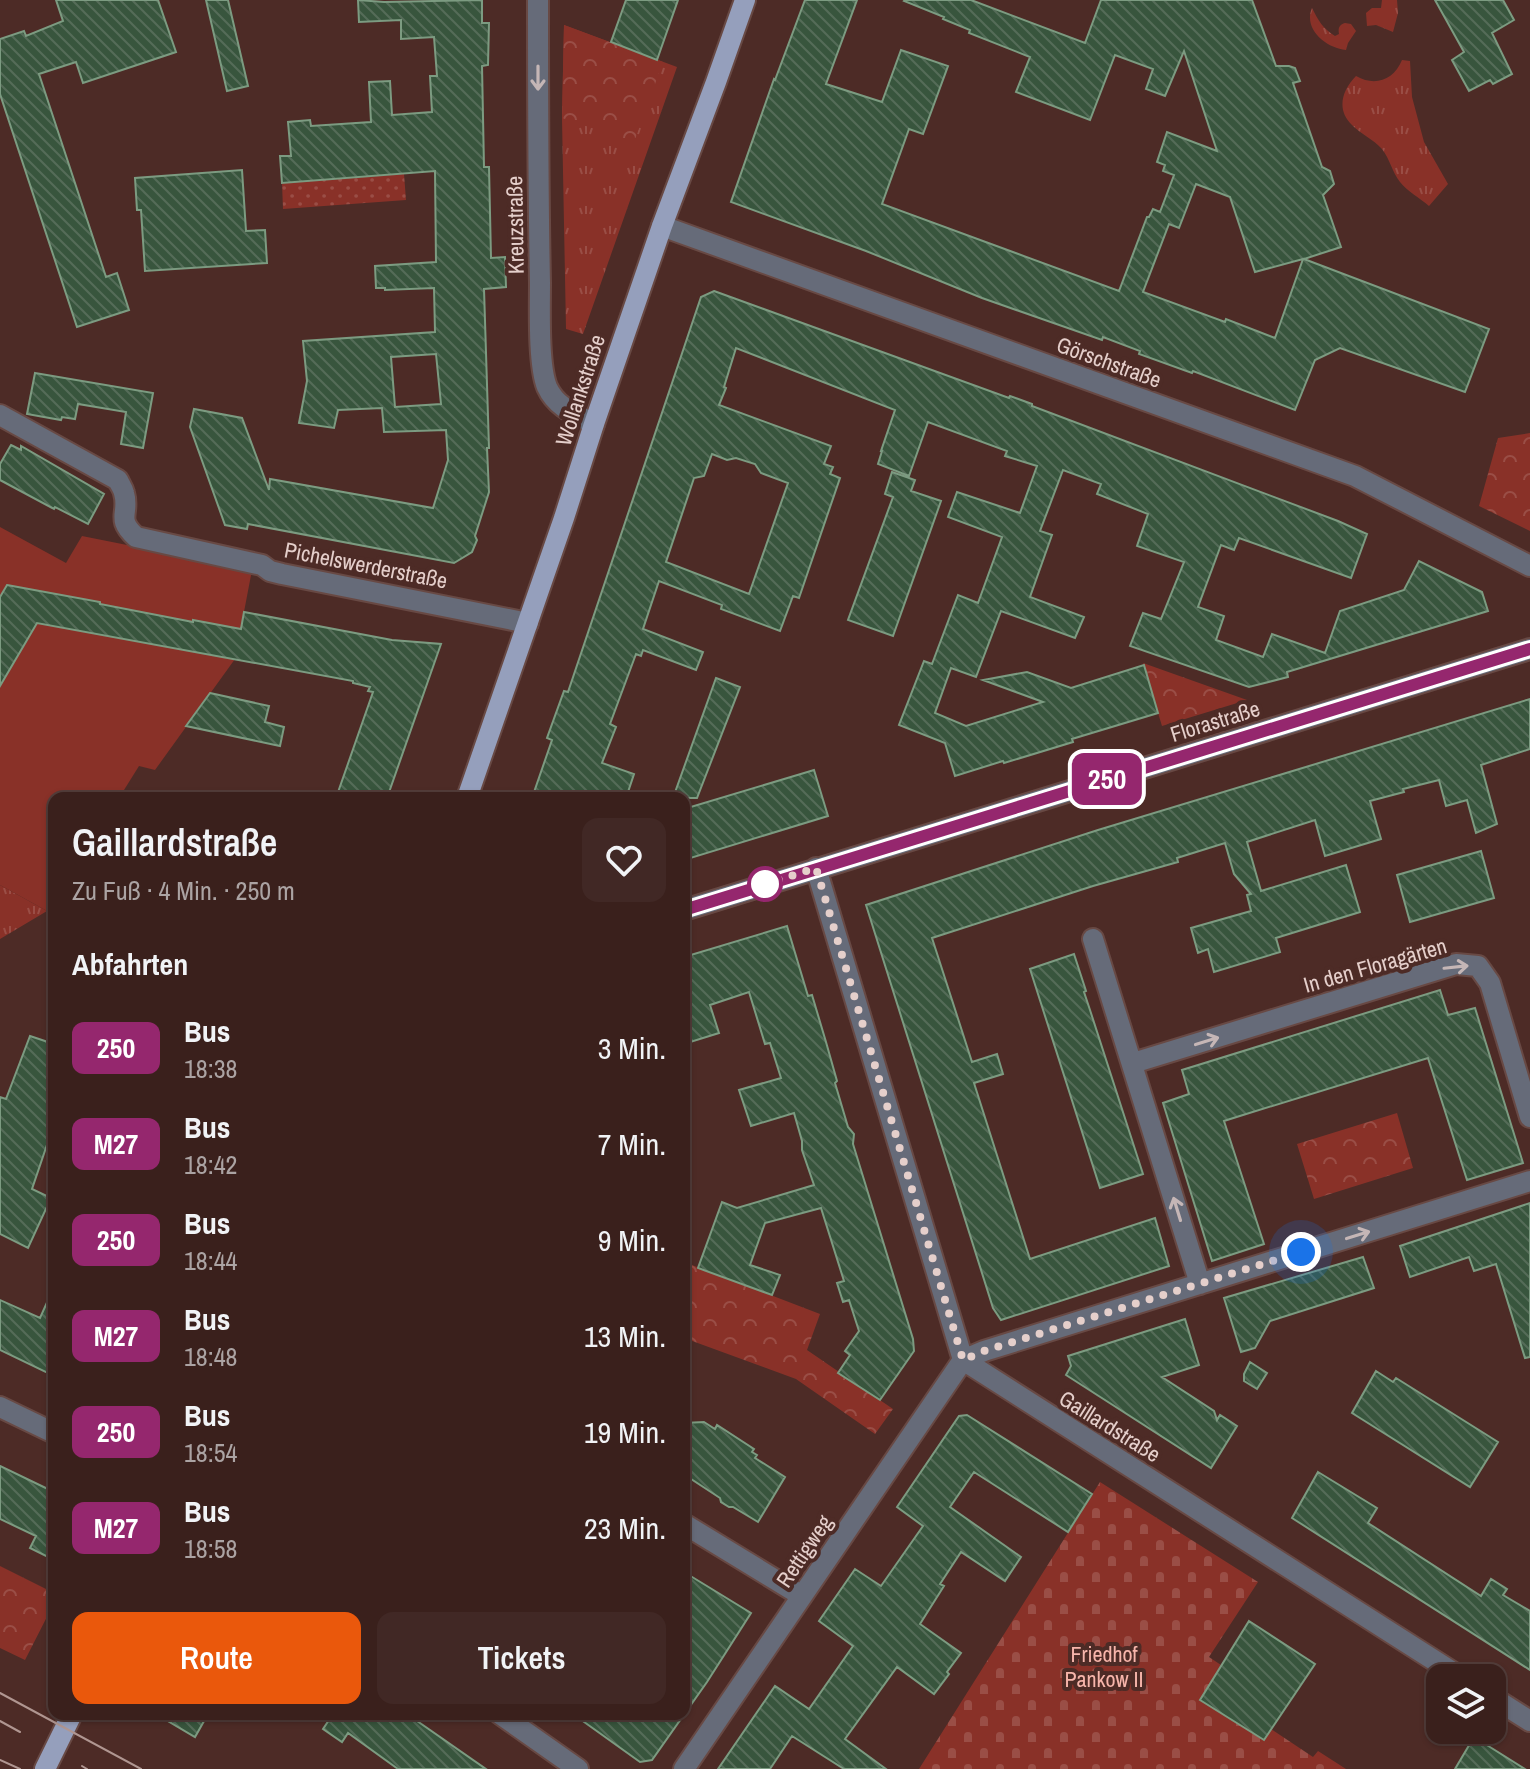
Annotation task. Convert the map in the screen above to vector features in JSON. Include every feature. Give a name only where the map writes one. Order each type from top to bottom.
[{"type":"main road","name":"Wollankstraße","points":[[469,792],[662,226],[745,0]]},
{"type":"main road","points":[[45,1769],[69,1720]]},
{"type":"street","name":"Kreuzstraße","points":[[538,0],[542,356],[546,384],[553,397],[563,408],[594,424]]},
{"type":"street","name":"Görschstraße","points":[[662,226],[1355,476],[1530,566]]},
{"type":"street","name":"Pichelswerderstraße","points":[[0,415],[118,480],[125,495],[123,518],[136,537],[262,565],[282,574],[528,623]]},
{"type":"street","name":"Florastraße","points":[[690,908],[1530,649]]},
{"type":"street","points":[[816,868],[963,1360],[1530,1181]]},
{"type":"street","points":[[1093,939],[1200,1284]]},
{"type":"street","name":"In den Floragärten","points":[[1133,1063],[1456,964],[1478,966],[1490,983],[1530,1117]]},
{"type":"street","name":"Rettigweg","points":[[684,1769],[963,1360]]},
{"type":"street","name":"Gaillardstraße","points":[[963,1360],[1440,1664]]},
{"type":"street","points":[[0,1407],[48,1430]]},
{"type":"street","points":[[690,1528],[802,1596]]},
{"type":"street","points":[[1506,1706],[1530,1721]]},
{"type":"street","points":[[509,1720],[578,1769]]},
{"type":"green space","points":[[1382,0],[1397,0],[1398,13],[1393,32],[1376,25],[1367,26],[1366,13],[1372,8],[1381,8]]},
{"type":"green space","points":[[1312,8],[1321,24],[1335,36],[1339,34],[1341,25],[1351,24],[1356,31],[1346,50],[1331,46],[1318,36],[1311,23]]},
{"type":"green space","points":[[564,25],[677,67],[583,334],[566,329],[562,118]]},
{"type":"green space","points":[[564,25],[663,62],[634,142],[562,118]]},
{"type":"green space","points":[[1402,60],[1410,61],[1412,97],[1424,142],[1448,184],[1429,206],[1400,182],[1382,149],[1352,125],[1344,113],[1344,94],[1356,76],[1370,81],[1383,80],[1399,67]]},
{"type":"green space","points":[[404,174],[406,200],[283,209],[282,183]]},
{"type":"green space","points":[[1530,433],[1530,531],[1479,506],[1498,438]]},
{"type":"green space","points":[[0,527],[66,563],[82,536],[252,570],[235,659],[155,770],[139,766],[123,792],[48,792],[47,911],[0,885]]},
{"type":"green space","points":[[1143,663],[1247,700],[1162,726]]},
{"type":"green space","points":[[0,885],[47,911],[0,939]]},
{"type":"green space","points":[[1397,1113],[1413,1168],[1314,1199],[1297,1144]]},
{"type":"green space","points":[[690,1264],[820,1314],[807,1350],[893,1409],[875,1434],[796,1379],[690,1340]]},
{"type":"green space","name":"Friedhof Pankow II","points":[[1100,1482],[1258,1582],[1209,1657],[1221,1665],[1200,1700],[1263,1740],[1271,1729],[1313,1757],[1318,1751],[1346,1769],[919,1769]]},
{"type":"green space","points":[[0,1566],[48,1590],[48,1615],[25,1660],[0,1648]]},
{"type":"building","points":[[56,0],[158,0],[176,52],[83,83],[76,62],[39,74],[106,277],[117,273],[129,310],[77,327],[0,94],[0,39],[24,31],[26,36],[63,21]]},
{"type":"building","points":[[206,0],[228,0],[248,86],[227,91]]},
{"type":"building","points":[[358,0],[482,0],[482,23],[489,23],[488,65],[482,66],[484,167],[489,167],[491,258],[505,257],[506,287],[484,289],[489,492],[472,552],[454,563],[248,524],[247,529],[225,525],[190,427],[194,409],[242,418],[269,490],[270,479],[433,508],[448,460],[446,430],[384,432],[382,408],[338,410],[334,428],[299,423],[307,381],[303,341],[435,332],[434,288],[376,288],[375,266],[436,262],[435,171],[282,183],[280,156],[291,156],[288,122],[310,120],[311,126],[371,122],[369,82],[390,81],[392,115],[432,112],[430,76],[437,76],[434,37],[401,39],[401,20],[359,22]],"holes":[[[436,354],[441,404],[395,407],[391,357]]]},
{"type":"building","points":[[626,0],[678,0],[657,60],[611,42]]},
{"type":"building","points":[[805,0],[857,0],[826,84],[882,102],[901,50],[948,66],[923,134],[909,129],[882,204],[1119,291],[1147,217],[1153,209],[1160,212],[1174,175],[1163,171],[1165,165],[1157,162],[1167,132],[1217,151],[1184,51],[1165,96],[1146,89],[1153,69],[1115,55],[1090,120],[1016,92],[1030,57],[969,33],[970,30],[944,17],[904,1],[971,0],[1085,43],[1101,0],[1252,0],[1276,66],[1295,68],[1300,81],[1293,83],[1322,167],[1330,171],[1334,184],[1323,195],[1341,247],[1304,259],[1489,329],[1465,392],[1340,348],[1315,360],[1295,410],[1139,354],[1140,351],[1103,337],[1102,340],[982,298],[866,251],[731,202]],"holes":[[[1196,184],[1230,197],[1255,272],[1303,259],[1275,338],[1143,292],[1169,224],[1179,228]]]},
{"type":"building","points":[[1435,0],[1503,0],[1514,20],[1492,33],[1512,74],[1493,84],[1490,80],[1469,91],[1452,60],[1464,52]]},
{"type":"building","points":[[242,170],[246,231],[265,230],[267,263],[145,271],[141,210],[137,210],[135,178]]},
{"type":"building","points":[[714,291],[1032,404],[1367,534],[1351,578],[1239,538],[1234,550],[1221,545],[1198,607],[1224,616],[1216,640],[1263,657],[1272,634],[1325,653],[1340,611],[1404,590],[1419,561],[1482,592],[1488,611],[1287,672],[1288,677],[1249,687],[1130,646],[1143,613],[1161,619],[1184,562],[1137,546],[1148,514],[1097,494],[1101,484],[1063,470],[1040,531],[1052,535],[1030,597],[1084,617],[1075,638],[1001,611],[976,677],[951,668],[935,713],[966,726],[1043,702],[983,680],[1027,672],[1071,688],[1144,665],[1158,713],[1072,739],[1073,742],[955,776],[945,743],[899,725],[924,661],[932,664],[958,595],[978,603],[1002,537],[948,517],[957,492],[1020,513],[1037,466],[1005,456],[1007,451],[928,422],[909,476],[878,464],[895,410],[736,348],[719,405],[831,446],[824,464],[833,467],[830,474],[840,478],[799,598],[793,596],[780,631],[659,581],[643,629],[703,652],[696,670],[643,650],[641,656],[636,654],[610,724],[616,727],[602,763],[634,774],[628,792],[534,792],[552,740],[547,738],[564,691],[568,692],[701,297]],"holes":[[[712,454],[727,460],[736,458],[755,464],[761,473],[788,483],[749,594],[666,562],[694,478],[704,476]]]},
{"type":"building","points":[[35,373],[153,393],[143,448],[121,444],[126,412],[78,404],[75,419],[62,417],[61,420],[27,414]]},
{"type":"building","points":[[11,445],[21,450],[21,446],[104,494],[88,524],[0,480],[0,464]]},
{"type":"building","points":[[892,472],[915,480],[911,491],[941,501],[893,636],[848,620],[893,497],[885,494]]},
{"type":"building","points":[[7,585],[241,629],[244,612],[392,640],[441,644],[389,792],[338,792],[373,692],[368,691],[370,687],[353,681],[37,623],[0,686],[0,597]]},
{"type":"building","points":[[716,678],[740,687],[697,798],[690,798],[690,792],[675,792]]},
{"type":"building","points":[[210,693],[269,706],[265,722],[284,727],[280,746],[186,726]]},
{"type":"building","points":[[1530,699],[1530,749],[1481,765],[1497,824],[1476,833],[1467,800],[1446,806],[1439,780],[1370,801],[1381,839],[1325,856],[1315,820],[1247,842],[1261,891],[1346,865],[1360,912],[1276,938],[1280,952],[1214,972],[1208,949],[1198,953],[1191,928],[1251,911],[1247,895],[1251,894],[1234,874],[1225,843],[1177,858],[1178,862],[932,938],[972,1062],[997,1054],[1003,1074],[974,1083],[1030,1259],[1155,1218],[1169,1266],[1001,1320],[993,1308],[866,905],[1098,830]]},
{"type":"building","points":[[814,770],[828,816],[690,858],[690,807]]},
{"type":"building","points":[[1481,851],[1494,898],[1410,922],[1397,875]]},
{"type":"building","points":[[787,926],[808,996],[812,995],[837,1081],[835,1083],[848,1127],[854,1134],[853,1144],[913,1339],[914,1351],[880,1400],[838,1373],[850,1355],[845,1351],[859,1331],[849,1300],[843,1302],[837,1283],[844,1281],[821,1208],[765,1223],[750,1265],[780,1275],[772,1295],[698,1268],[722,1202],[737,1208],[814,1185],[794,1113],[751,1126],[739,1090],[781,1078],[770,1043],[765,1044],[749,992],[710,1005],[719,1033],[690,1042],[690,955]]},
{"type":"building","points":[[1074,954],[1143,1174],[1100,1188],[1030,969]]},
{"type":"building","points":[[1440,990],[1448,1015],[1475,1008],[1523,1163],[1467,1180],[1428,1058],[1243,1115],[1224,1121],[1264,1244],[1212,1261],[1163,1103],[1189,1094],[1182,1070]]},
{"type":"building","points":[[30,1036],[48,1042],[48,1142],[32,1189],[48,1197],[48,1205],[28,1248],[0,1234],[0,1097],[6,1099]]},
{"type":"building","points":[[1530,1203],[1530,1357],[1525,1358],[1496,1264],[1474,1271],[1469,1257],[1410,1277],[1400,1246]]},
{"type":"building","points":[[1363,1257],[1374,1288],[1270,1321],[1255,1348],[1241,1352],[1224,1298]]},
{"type":"building","points":[[0,1300],[40,1318],[48,1300],[48,1373],[0,1350]]},
{"type":"building","points":[[1185,1319],[1199,1365],[1162,1377],[1214,1411],[1217,1420],[1220,1415],[1237,1426],[1211,1468],[1066,1375],[1071,1366],[1068,1356]]},
{"type":"building","points":[[1250,1362],[1267,1373],[1257,1389],[1244,1381]]},
{"type":"building","points":[[1376,1371],[1393,1382],[1396,1378],[1498,1442],[1470,1487],[1352,1413]]},
{"type":"building","points":[[967,1415],[1092,1494],[1068,1532],[974,1472],[950,1507],[1021,1557],[1005,1581],[961,1552],[940,1584],[944,1586],[920,1624],[961,1653],[947,1672],[949,1674],[934,1694],[897,1667],[845,1739],[886,1769],[844,1769],[792,1736],[770,1769],[718,1769],[775,1686],[809,1709],[853,1646],[819,1621],[855,1569],[881,1586],[923,1526],[897,1507],[959,1416]]},
{"type":"building","points":[[704,1422],[715,1429],[717,1425],[754,1449],[755,1458],[785,1477],[758,1522],[721,1502],[720,1498],[690,1479],[690,1423]]},
{"type":"building","points":[[0,1466],[48,1489],[48,1557],[30,1548],[36,1536],[0,1519]]},
{"type":"building","points":[[1318,1472],[1377,1508],[1368,1523],[1481,1596],[1491,1579],[1507,1589],[1503,1595],[1530,1611],[1530,1670],[1292,1518]]},
{"type":"building","points":[[690,1576],[751,1613],[690,1706]]},
{"type":"building","points":[[1249,1621],[1315,1664],[1264,1740],[1200,1700]]},
{"type":"building","points":[[166,1720],[205,1720],[195,1737]]},
{"type":"building","points":[[329,1720],[416,1720],[486,1769],[398,1769],[348,1733],[342,1742],[323,1729]]},
{"type":"building","points":[[581,1720],[680,1720],[652,1760],[640,1762]]},
{"type":"building","points":[[1470,1744],[1485,1744],[1525,1769],[1455,1769]]},
{"type":"tram line","points":[[0,1693],[48,1719]]},
{"type":"tram line","points":[[50,1720],[141,1769]]},
{"type":"tram line","points":[[0,1721],[20,1732]]},
{"type":"tram line","points":[[0,1760],[20,1769]]},
{"type":"tram line","points":[[82,1766],[87,1769]]},
{"type":"bus line","name":"250","points":[[690,908],[1530,649]]},
{"type":"route","points":[[765,884],[816,868],[963,1360],[1301,1252]]}]
